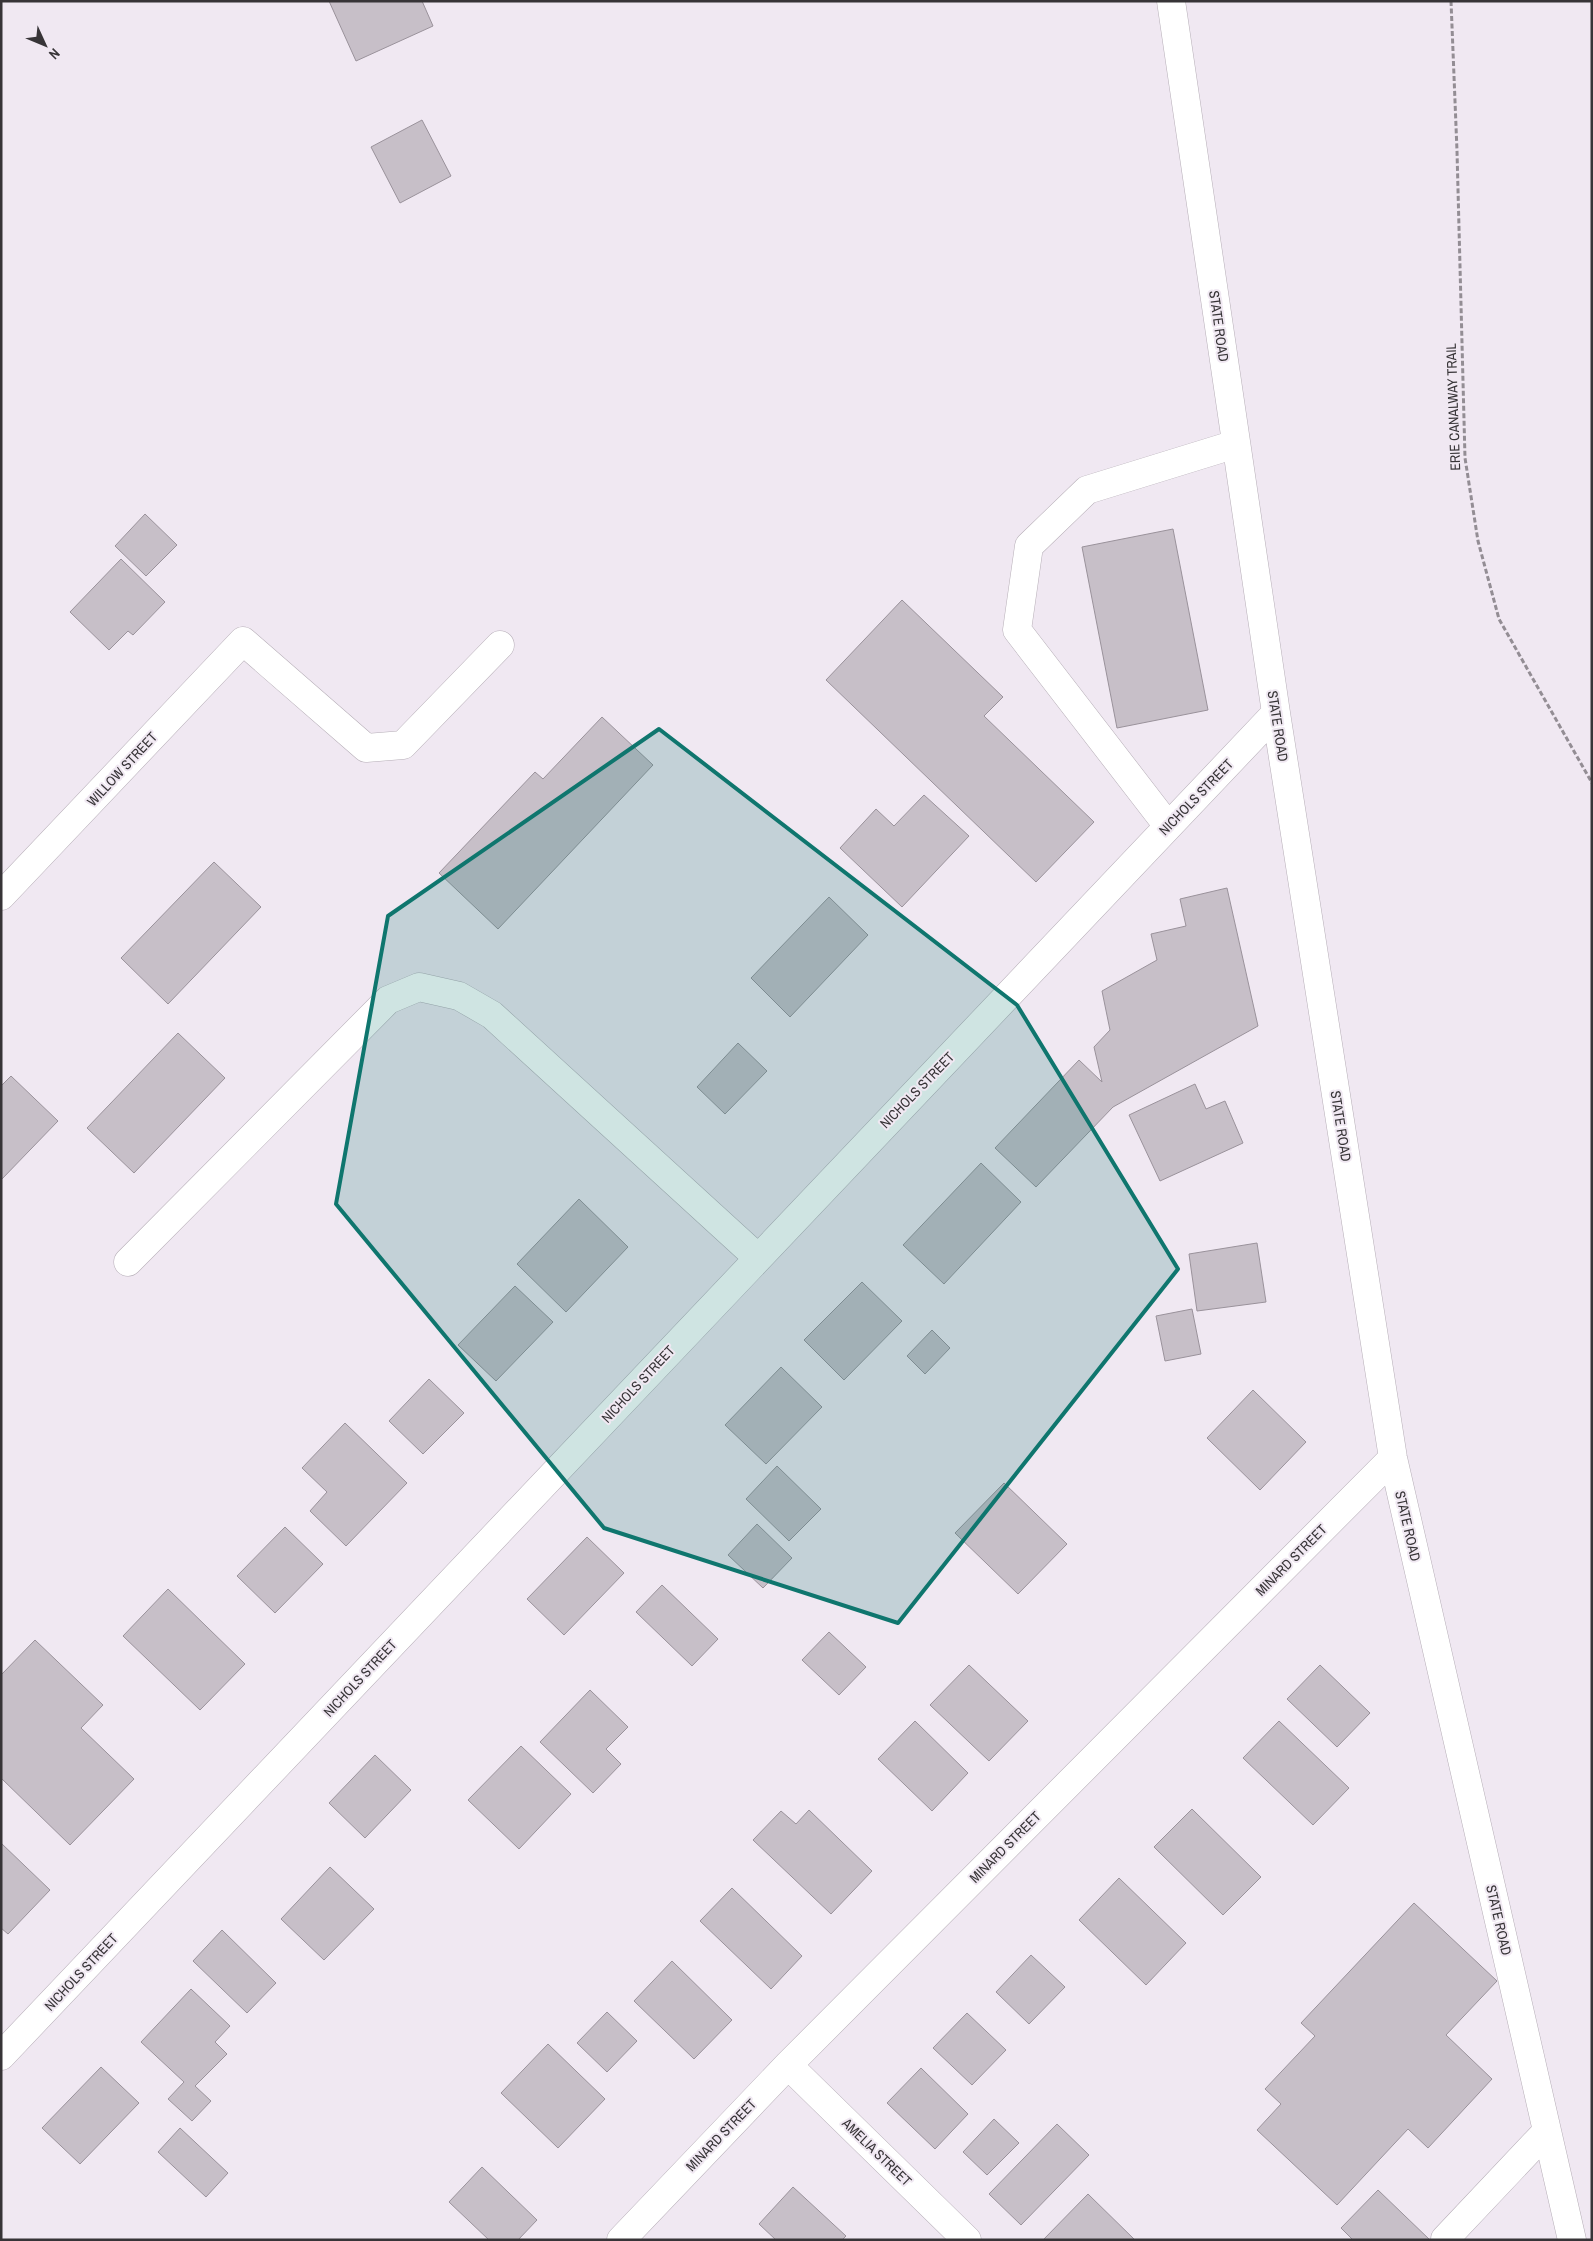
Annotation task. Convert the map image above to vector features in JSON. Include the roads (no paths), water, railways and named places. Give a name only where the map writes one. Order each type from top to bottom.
[{"type":"street","name":"STATE ROAD","points":[[1171,1],[1276,712],[1393,1458],[1572,2240]]},
{"type":"street","points":[[1168,826],[1017,630],[1029,546],[1087,490],[1236,444]]},
{"type":"street","name":"WILLOW STREET","points":[[1,896],[243,641],[366,748],[403,745],[500,645]]},
{"type":"street","name":"NICHOLS STREET","points":[[1,2056],[1276,712]]},
{"type":"street","points":[[128,1262],[388,1000],[419,987],[459,996],[492,1015],[758,1258]]},
{"type":"street","name":"MINARD STREET","points":[[621,2240],[788,2064],[1393,1458]]},
{"type":"street","name":"AMELIA STREET","points":[[788,2064],[967,2240]]},
{"type":"street","points":[[1444,2239],[1547,2131]]}]
